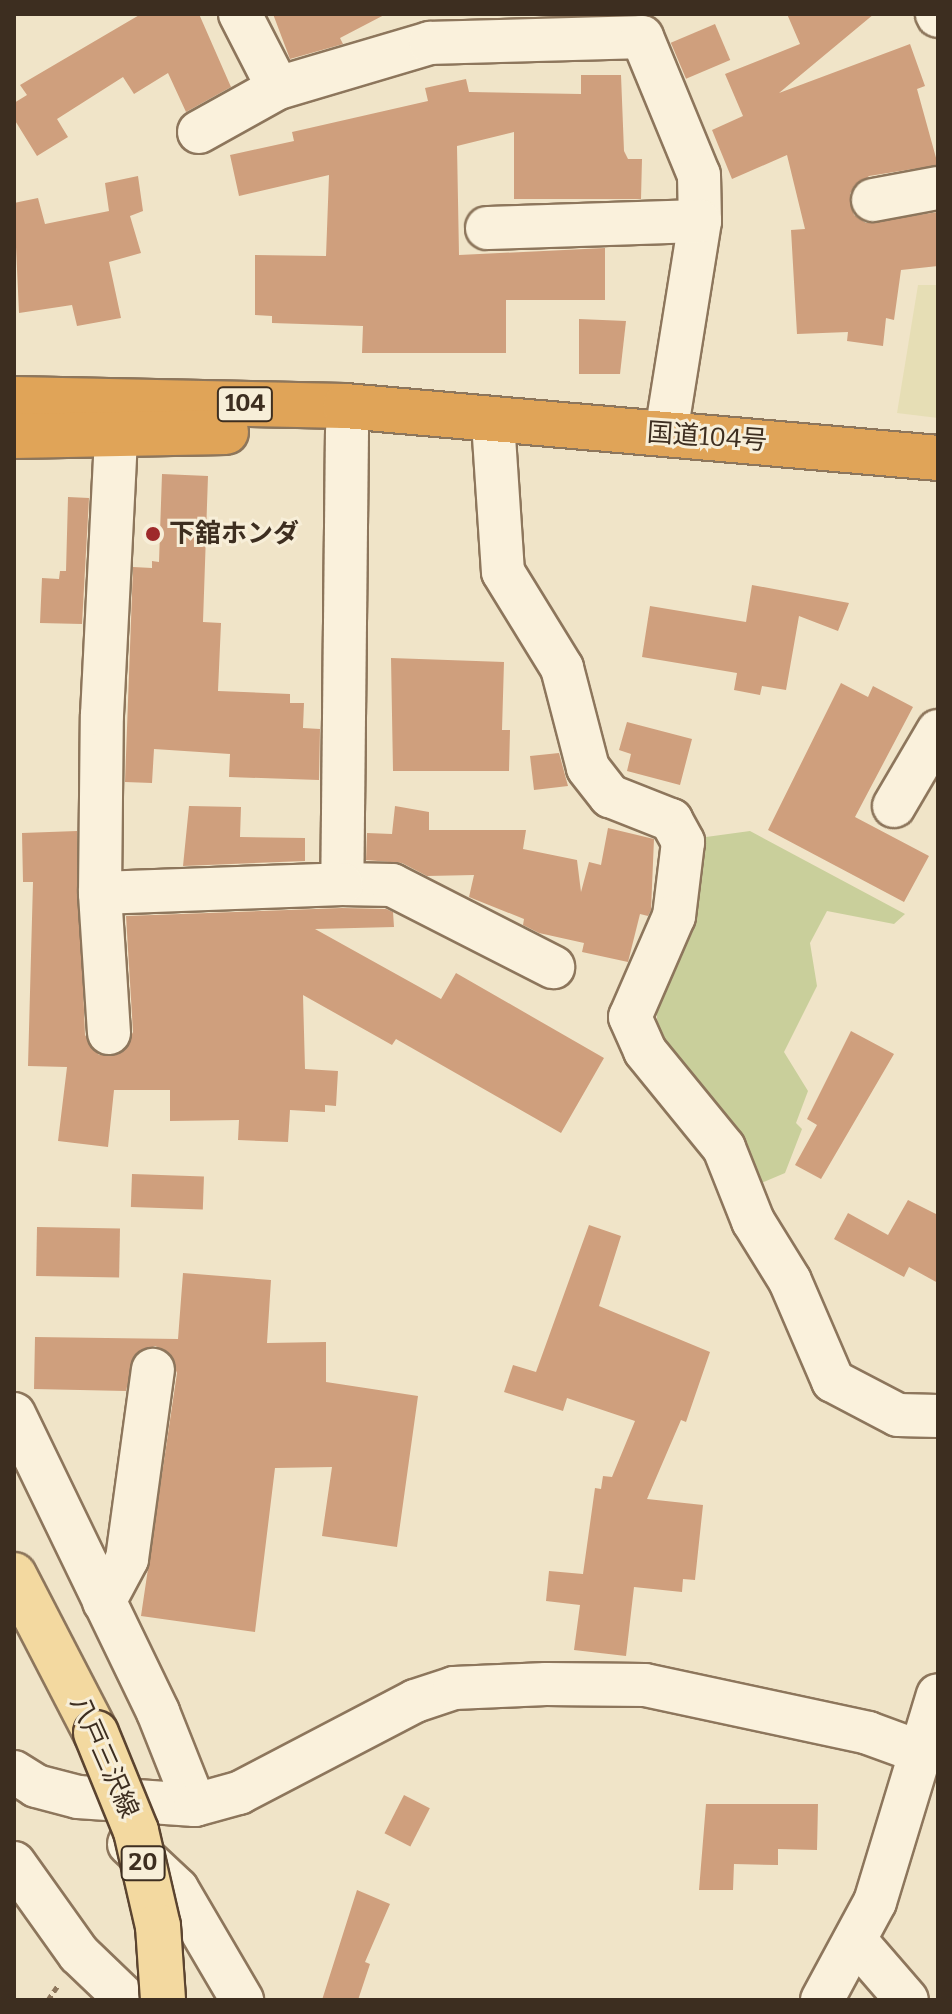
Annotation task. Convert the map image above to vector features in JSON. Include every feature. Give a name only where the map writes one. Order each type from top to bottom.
[{"type":"highway","name":"国道104号","points":[[14,399],[345,406],[484,422],[666,433],[938,458]]},
{"type":"highway","name":"国道104号","points":[[14,436],[347,431],[484,422]]},
{"type":"main road","name":"八戸三沢線","points":[[14,1575],[96,1733],[136,1831],[158,1926],[163,2000]]},
{"type":"street","points":[[240,14],[278,88]]},
{"type":"street","points":[[199,132],[278,88],[430,43],[642,37],[699,175],[700,221],[666,433]]},
{"type":"street","points":[[873,200],[938,188]]},
{"type":"street","points":[[487,228],[700,221]]},
{"type":"street","points":[[484,422],[503,572],[562,668],[588,768],[610,796],[671,820],[683,842],[674,916],[633,1000],[630,1017],[640,1040],[675,1093],[724,1148],[753,1221],[790,1281],[833,1381],[898,1415],[938,1416]]},
{"type":"street","points":[[342,884],[347,431]]},
{"type":"street","points":[[109,1033],[100,893],[116,434]]},
{"type":"street","points":[[894,806],[938,731]]},
{"type":"street","points":[[100,893],[392,885],[553,967]]},
{"type":"street","points":[[104,1602],[127,1559],[153,1370]]},
{"type":"street","points":[[14,1414],[104,1602],[195,1805]]},
{"type":"street","points":[[14,1772],[36,1786],[78,1797],[195,1805],[239,1793],[415,1701],[454,1688],[645,1685],[868,1733],[920,1752]]},
{"type":"street","points":[[822,2000],[923,1811],[920,1752],[938,1695]]},
{"type":"street","points":[[78,1797],[177,1889],[242,2000]]},
{"type":"street","points":[[14,1863],[79,1954],[127,2000]]},
{"type":"street","points":[[855,1940],[907,2000]]},
{"type":"shaded area","points":[[918,285],[938,285],[938,418],[897,413]]},
{"type":"green space","points":[[750,831],[905,914],[894,924],[827,911],[810,943],[817,986],[784,1052],[808,1091],[796,1123],[802,1129],[785,1173],[754,1186],[658,1042],[656,992],[695,911],[706,837]]},
{"type":"building","points":[[141,14],[199,14],[231,87],[186,112],[168,73],[134,94],[123,77],[57,119],[68,137],[37,156],[14,119],[14,103],[27,95],[20,85]]},
{"type":"building","points":[[273,14],[386,14],[340,38],[343,44],[290,59]]},
{"type":"building","points":[[787,14],[874,14],[779,93],[910,44],[925,86],[917,89],[938,165],[869,176],[850,193],[854,215],[866,223],[938,212],[938,266],[901,270],[894,320],[886,318],[883,346],[847,341],[848,332],[797,334],[791,230],[805,229],[787,155],[732,179],[712,130],[743,116],[725,74],[800,44]]},
{"type":"building","points":[[715,24],[730,60],[686,79],[671,43]]},
{"type":"building","points":[[581,75],[621,75],[624,151],[628,159],[642,159],[641,199],[514,199],[514,132],[457,146],[459,255],[605,248],[605,300],[506,300],[506,353],[362,353],[363,326],[272,323],[272,316],[255,315],[255,255],[326,256],[329,175],[239,196],[230,155],[294,141],[292,132],[428,101],[425,88],[466,79],[469,92],[581,94]]},
{"type":"building","points":[[138,176],[143,211],[130,216],[141,253],[109,262],[121,318],[77,326],[72,305],[19,313],[14,203],[38,198],[45,224],[109,211],[105,183]]},
{"type":"building","points":[[579,319],[626,321],[620,374],[579,374]]},
{"type":"building","points":[[162,474],[208,476],[203,622],[221,623],[218,691],[290,694],[290,703],[304,703],[303,728],[320,729],[319,780],[229,777],[230,754],[154,749],[152,783],[125,782],[133,567],[152,568],[152,561],[159,562]]},
{"type":"building","points":[[68,497],[89,498],[82,624],[40,623],[42,578],[59,579],[60,571],[66,571]]},
{"type":"building","points":[[752,585],[849,603],[838,631],[799,616],[786,690],[762,686],[760,695],[734,690],[737,673],[642,657],[650,606],[746,622]]},
{"type":"building","points":[[391,658],[504,662],[502,730],[510,730],[509,771],[393,771]]},
{"type":"building","points":[[841,683],[868,697],[873,686],[913,707],[855,817],[929,856],[904,902],[768,830]]},
{"type":"building","points":[[627,722],[692,739],[680,785],[627,771],[631,754],[619,750]]},
{"type":"building","points":[[559,753],[568,786],[534,790],[530,756]]},
{"type":"building","points":[[189,806],[241,807],[240,837],[305,838],[305,861],[183,866]]},
{"type":"building","points":[[395,806],[429,812],[429,830],[526,830],[523,849],[577,860],[581,892],[589,862],[601,865],[608,828],[654,839],[651,910],[648,916],[640,914],[628,962],[582,952],[584,943],[539,933],[523,925],[524,919],[469,897],[474,875],[427,876],[402,863],[366,860],[367,833],[392,834]]},
{"type":"building","points":[[77,831],[85,1035],[99,1055],[123,1052],[133,1032],[126,916],[342,908],[386,909],[393,912],[394,927],[315,929],[441,999],[456,973],[604,1058],[561,1133],[396,1039],[392,1045],[303,995],[305,1069],[338,1071],[336,1106],[325,1105],[325,1112],[290,1110],[288,1142],[238,1140],[239,1120],[170,1121],[170,1090],[114,1090],[108,1147],[58,1141],[67,1067],[28,1066],[33,882],[23,882],[22,833]]},
{"type":"building","points":[[851,1031],[894,1054],[821,1179],[795,1165],[817,1125],[807,1119]]},
{"type":"building","points":[[132,1174],[204,1177],[203,1209],[131,1207]]},
{"type":"building","points":[[908,1200],[938,1215],[938,1283],[909,1267],[904,1277],[834,1239],[848,1213],[888,1235]]},
{"type":"building","points":[[589,1225],[621,1236],[599,1306],[710,1352],[686,1422],[681,1420],[647,1499],[703,1505],[695,1580],[683,1579],[682,1592],[634,1587],[626,1656],[574,1650],[580,1605],[546,1601],[549,1571],[583,1574],[595,1488],[601,1489],[603,1476],[612,1477],[635,1421],[567,1398],[563,1411],[504,1392],[513,1365],[536,1372]]},
{"type":"building","points":[[37,1227],[120,1228],[119,1277],[36,1276]]},
{"type":"building","points":[[183,1273],[271,1280],[267,1343],[326,1342],[326,1382],[418,1396],[397,1547],[322,1536],[332,1467],[275,1468],[255,1632],[141,1616],[177,1373],[168,1352],[155,1346],[135,1355],[126,1391],[34,1389],[35,1337],[178,1339]]},
{"type":"building","points":[[404,1795],[430,1808],[410,1846],[384,1833]]},
{"type":"building","points":[[706,1804],[818,1804],[817,1850],[778,1849],[778,1865],[734,1864],[733,1890],[699,1890]]},
{"type":"building","points":[[357,1890],[390,1904],[365,1962],[370,1964],[358,2000],[322,2000]]},
{"type":"place","name":"下舘ホンダ","points":[[153,534]]}]
